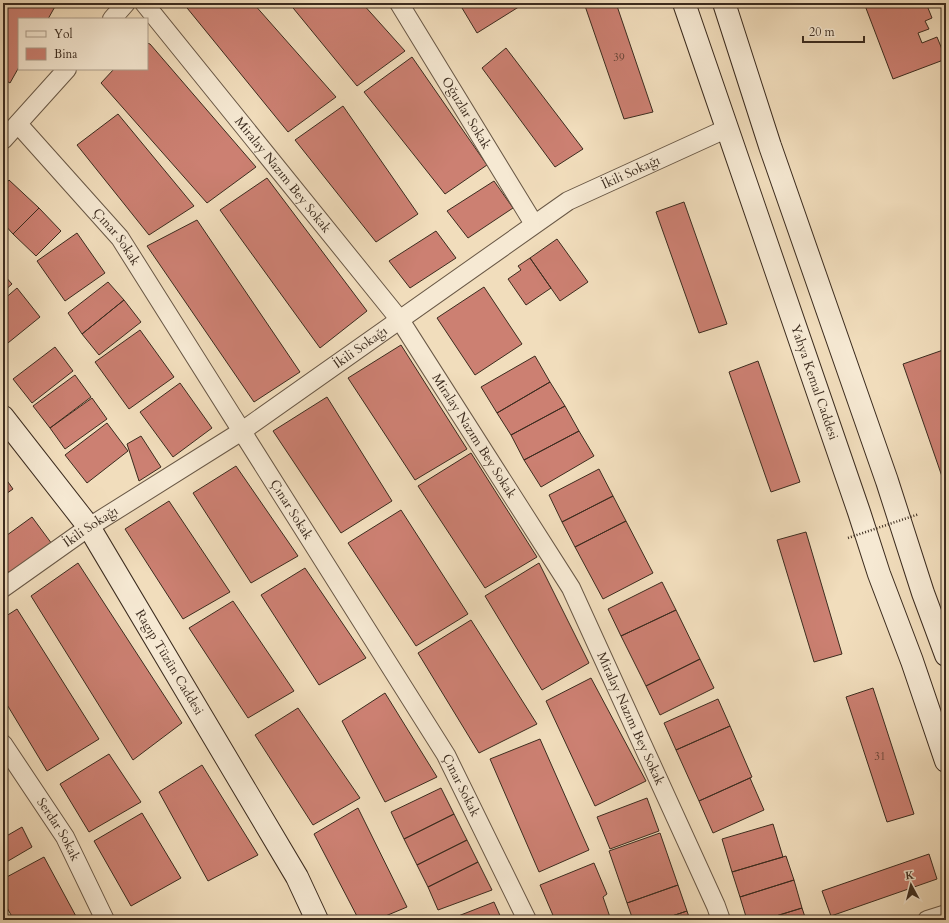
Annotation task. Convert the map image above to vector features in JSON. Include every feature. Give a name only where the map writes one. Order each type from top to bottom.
[{"type":"main road","name":"Yahya Kemal Caddesi","points":[[684,3],[728,128],[879,574],[912,661],[946,761]]},
{"type":"main road","points":[[724,3],[770,146],[888,481],[923,592],[946,655]]},
{"type":"main road","name":"Ragıp Tüzün Caddesi","points":[[3,417],[89,527],[297,876],[317,920]]},
{"type":"street","points":[[113,18],[126,3]]},
{"type":"street","name":"Miralay Nazım Bey Sokak","points":[[144,3],[400,320],[571,588],[713,898],[721,920]]},
{"type":"street","name":"Oğuzlar Sokak","points":[[399,3],[534,224]]},
{"type":"street","points":[[3,140],[66,70]]},
{"type":"street","name":"Çınar Sokak","points":[[18,124],[120,238],[446,755],[527,920]]},
{"type":"street","name":"İkili Sokağı","points":[[3,588],[89,527],[242,431],[568,201],[728,128]]},
{"type":"street","name":"Serdar Sokak","points":[[3,744],[65,837],[105,920]]},
{"type":"street","points":[[927,920],[946,914]]},
{"type":"path","points":[[848,538],[919,514]]},
{"type":"building","points":[[3,3],[57,3],[49,18],[18,18],[18,69],[10,83],[3,79]]},
{"type":"building","points":[[183,3],[253,3],[336,97],[288,132]]},
{"type":"building","points":[[289,3],[362,3],[405,51],[357,86]]},
{"type":"building","points":[[459,3],[525,3],[477,33]]},
{"type":"building","points":[[584,3],[616,3],[653,112],[624,119]]},
{"type":"building","points":[[864,3],[926,3],[932,18],[925,21],[929,29],[918,33],[922,43],[937,37],[946,59],[893,79]]},
{"type":"building","points":[[148,43],[150,44],[256,167],[207,203],[101,83],[113,70],[148,70]]},
{"type":"building","points":[[506,48],[583,149],[555,167],[482,68]]},
{"type":"building","points":[[412,57],[487,165],[445,194],[364,92]]},
{"type":"building","points":[[343,106],[418,214],[376,242],[295,140]]},
{"type":"building","points":[[118,114],[194,206],[149,235],[77,145]]},
{"type":"building","points":[[267,178],[367,311],[320,348],[220,210]]},
{"type":"building","points":[[9,180],[39,208],[13,234],[3,223],[3,187]]},
{"type":"building","points":[[494,181],[513,208],[468,238],[447,211]]},
{"type":"building","points":[[684,202],[727,324],[699,333],[656,212]]},
{"type":"building","points":[[39,208],[61,231],[36,256],[13,234]]},
{"type":"building","points":[[197,220],[300,372],[254,402],[147,246]]},
{"type":"building","points":[[436,231],[456,258],[410,288],[389,261]]},
{"type":"building","points":[[77,233],[105,273],[65,301],[37,261]]},
{"type":"building","points":[[557,239],[588,282],[560,301],[530,258]]},
{"type":"building","points":[[530,258],[551,288],[526,305],[508,279],[521,270],[518,266]]},
{"type":"building","points":[[3,274],[12,284],[3,292]]},
{"type":"building","points":[[108,282],[124,300],[82,334],[68,313]]},
{"type":"building","points":[[484,287],[522,344],[475,375],[437,318]]},
{"type":"building","points":[[17,288],[40,317],[3,347],[3,300]]},
{"type":"building","points":[[124,300],[141,322],[99,355],[82,334]]},
{"type":"building","points":[[140,330],[174,377],[129,409],[95,362]]},
{"type":"building","points":[[401,345],[467,449],[415,480],[348,378]]},
{"type":"building","points":[[55,347],[73,371],[32,403],[13,379]]},
{"type":"building","points":[[946,349],[946,488],[903,364]]},
{"type":"building","points":[[535,356],[550,382],[497,413],[481,387]]},
{"type":"building","points":[[758,361],[800,482],[771,492],[729,372]]},
{"type":"building","points":[[75,375],[91,397],[50,428],[33,406]]},
{"type":"building","points":[[550,382],[565,406],[511,435],[497,413]]},
{"type":"building","points":[[180,383],[212,428],[173,457],[140,412]]},
{"type":"building","points":[[327,397],[392,501],[341,533],[273,431]]},
{"type":"building","points":[[92,398],[107,419],[65,449],[50,428]]},
{"type":"building","points":[[565,406],[579,431],[524,460],[511,435]]},
{"type":"building","points":[[107,423],[128,451],[87,483],[65,455]]},
{"type":"building","points":[[579,431],[594,456],[541,487],[524,460]]},
{"type":"building","points":[[141,436],[161,467],[139,481],[127,444]]},
{"type":"building","points":[[471,453],[537,557],[485,588],[418,486]]},
{"type":"building","points":[[236,466],[298,556],[251,583],[193,493]]},
{"type":"building","points":[[599,469],[613,496],[562,522],[549,495]]},
{"type":"building","points":[[3,475],[13,489],[3,496]]},
{"type":"building","points":[[613,496],[626,521],[575,547],[562,522]]},
{"type":"building","points":[[169,501],[230,592],[183,619],[125,529]]},
{"type":"building","points":[[401,510],[468,614],[416,646],[348,543]]},
{"type":"building","points":[[32,517],[52,544],[10,574],[3,565],[3,538]]},
{"type":"building","points":[[626,521],[653,573],[603,599],[575,547]]},
{"type":"building","points":[[806,532],[842,654],[814,662],[777,540]]},
{"type":"building","points":[[78,563],[182,723],[133,760],[31,596]]},
{"type":"building","points":[[539,563],[589,663],[542,690],[485,596]]},
{"type":"building","points":[[305,568],[366,658],[319,685],[261,595]]},
{"type":"building","points":[[662,582],[676,610],[621,636],[608,609]]},
{"type":"building","points":[[233,601],[294,691],[248,718],[189,628]]},
{"type":"building","points":[[17,609],[99,739],[47,771],[3,698],[3,618]]},
{"type":"building","points":[[676,610],[700,659],[646,686],[621,636]]},
{"type":"building","points":[[471,620],[537,724],[479,753],[418,653]]},
{"type":"building","points":[[700,659],[714,688],[660,715],[646,686]]},
{"type":"building","points":[[591,678],[646,781],[595,806],[546,701]]},
{"type":"building","points":[[873,688],[914,814],[887,822],[846,697]]},
{"type":"building","points":[[385,693],[437,777],[385,802],[342,721]]},
{"type":"building","points":[[718,699],[730,726],[676,750],[664,723]]},
{"type":"building","points":[[298,708],[360,798],[313,825],[255,735]]},
{"type":"building","points":[[730,726],[752,777],[699,801],[676,750]]},
{"type":"building","points":[[540,739],[589,850],[539,872],[490,759]]},
{"type":"building","points":[[109,754],[141,802],[89,832],[60,784]]},
{"type":"building","points":[[202,765],[258,855],[208,881],[159,792]]},
{"type":"building","points":[[750,778],[764,810],[713,833],[699,801]]},
{"type":"building","points":[[441,788],[454,814],[404,839],[391,812]]},
{"type":"building","points":[[647,798],[659,831],[610,849],[597,817]]},
{"type":"building","points":[[358,808],[407,907],[376,920],[359,920],[314,834]]},
{"type":"building","points":[[142,813],[181,878],[131,906],[94,841]]},
{"type":"building","points":[[454,814],[467,840],[417,865],[404,839]]},
{"type":"building","points":[[773,824],[783,857],[732,872],[722,839]]},
{"type":"building","points":[[22,827],[32,847],[3,864],[3,838]]},
{"type":"building","points":[[660,833],[678,885],[627,903],[609,851]]},
{"type":"building","points":[[467,840],[478,862],[428,887],[417,865]]},
{"type":"building","points":[[929,854],[937,879],[831,916],[822,891]]},
{"type":"building","points":[[786,856],[794,880],[740,897],[732,872]]},
{"type":"building","points":[[44,857],[78,920],[14,920],[3,901],[3,879]]},
{"type":"building","points":[[478,862],[492,890],[438,910],[428,887]]},
{"type":"building","points":[[594,863],[607,894],[603,897],[611,920],[555,920],[540,885]]},
{"type":"building","points":[[794,880],[802,908],[763,920],[747,920],[740,897]]},
{"type":"building","points":[[678,885],[687,911],[660,920],[633,920],[627,903]]},
{"type":"building","points":[[494,902],[502,920],[448,920]]},
{"type":"building","points":[[802,908],[806,920],[763,920]]},
{"type":"building","points":[[687,911],[690,920],[660,920]]}]
